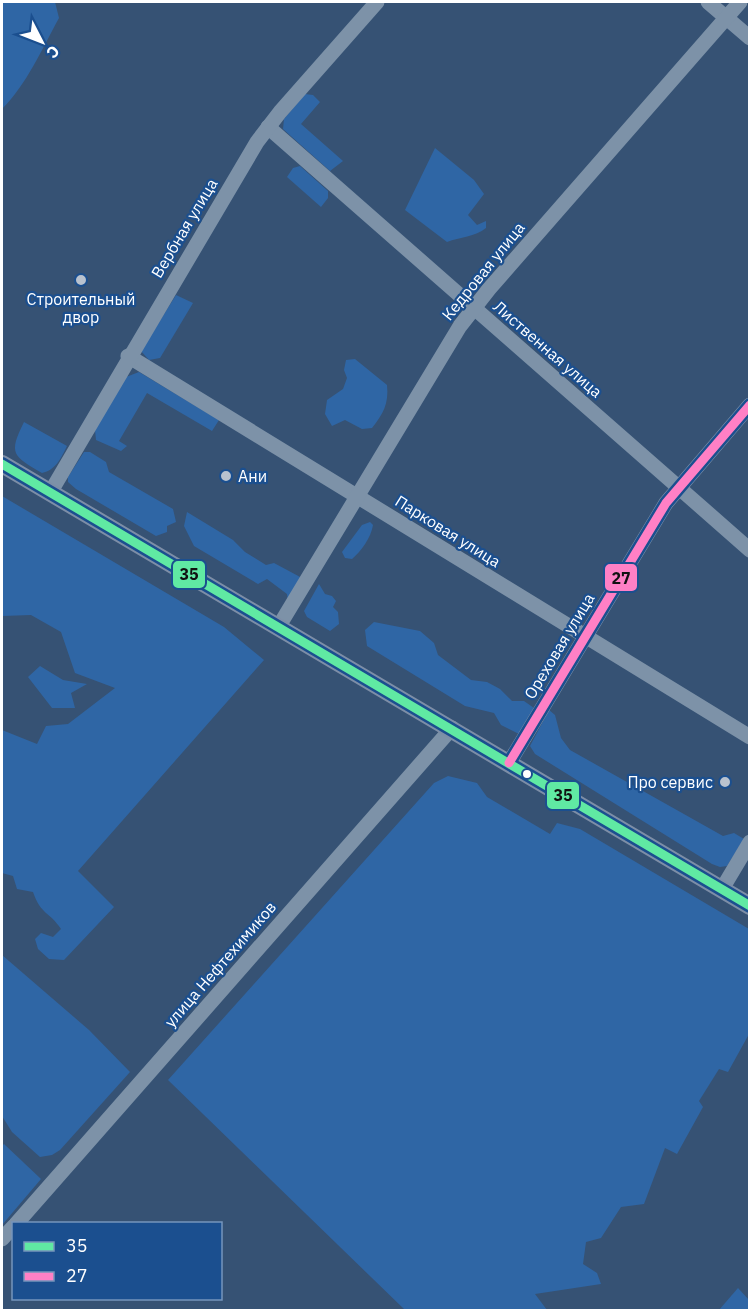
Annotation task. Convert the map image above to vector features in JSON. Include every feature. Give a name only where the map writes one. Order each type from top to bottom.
[{"type":"main road","points":[[2,464],[750,906]]},
{"type":"street","name":"Вербная улица","points":[[50,493],[128,356],[268,127],[377,2]]},
{"type":"street","points":[[708,2],[750,38]]},
{"type":"street","name":"Кедровая улица","points":[[279,626],[460,326],[740,2]]},
{"type":"street","name":"Лиственная улица","points":[[268,127],[750,550]]},
{"type":"street","name":"Парковая улица","points":[[128,356],[750,737]]},
{"type":"street","name":"Ореховая улица","points":[[509,764],[678,487],[750,405]]},
{"type":"street","name":"улица Нефтехимиков","points":[[18,1222],[452,728]]},
{"type":"street","points":[[722,889],[750,842]]},
{"type":"shaded area","points":[[2,2],[55,2],[59,18],[27,77],[2,109]]},
{"type":"shaded area","points":[[305,94],[313,95],[320,102],[301,124],[343,161],[330,171],[283,129],[284,119]]},
{"type":"shaded area","points":[[435,148],[474,180],[484,194],[468,215],[477,225],[486,221],[486,228],[482,231],[447,242],[405,210]]},
{"type":"shaded area","points":[[300,166],[328,191],[328,198],[321,207],[287,177],[293,168]]},
{"type":"shaded area","points":[[176,295],[193,303],[160,358],[149,360],[141,351]]},
{"type":"shaded area","points":[[355,359],[387,385],[384,408],[372,428],[362,429],[345,420],[332,426],[325,414],[327,400],[343,389],[347,378],[344,370],[346,360]]},
{"type":"shaded area","points":[[139,372],[219,420],[212,431],[147,393],[119,441],[127,446],[121,451],[96,440],[95,430],[126,377]]},
{"type":"shaded area","points":[[24,422],[67,446],[63,455],[51,469],[42,473],[19,458],[16,453],[16,441]]},
{"type":"shaded area","points":[[84,452],[90,452],[106,462],[109,472],[173,509],[176,522],[167,526],[167,532],[156,536],[76,489],[68,482],[68,477]]},
{"type":"shaded area","points":[[2,496],[224,627],[264,660],[78,871],[114,907],[64,960],[49,959],[38,949],[35,939],[41,933],[53,937],[61,929],[57,923],[42,909],[33,892],[17,889],[13,876],[2,873],[2,730],[37,744],[46,726],[68,724],[115,688],[75,673],[61,632],[31,615],[2,616]]},
{"type":"shaded area","points":[[187,512],[233,540],[245,552],[266,565],[274,563],[302,578],[288,602],[287,594],[267,579],[258,584],[194,546],[184,526]]},
{"type":"shaded area","points":[[370,522],[373,525],[365,544],[352,559],[345,558],[342,552],[362,525]]},
{"type":"shaded area","points":[[319,584],[325,594],[332,596],[336,601],[333,607],[338,612],[339,624],[330,631],[307,617],[304,611]]},
{"type":"shaded area","points":[[374,622],[420,631],[434,643],[438,655],[471,680],[487,682],[500,689],[512,701],[524,701],[534,708],[519,734],[501,725],[494,713],[465,706],[367,646],[365,630]]},
{"type":"shaded area","points":[[40,666],[63,680],[87,684],[71,693],[75,708],[52,708],[28,677]]},
{"type":"shaded area","points":[[549,710],[555,715],[561,738],[570,750],[723,836],[734,833],[744,839],[727,866],[720,867],[712,864],[535,754],[530,746]]},
{"type":"shaded area","points":[[448,776],[477,783],[487,797],[550,834],[557,823],[580,829],[749,929],[749,1034],[728,1072],[719,1069],[699,1101],[703,1107],[677,1154],[665,1148],[644,1204],[621,1207],[601,1238],[586,1242],[583,1264],[597,1273],[601,1284],[535,1294],[547,1310],[405,1310],[168,1080],[434,783]]},
{"type":"shaded area","points":[[2,955],[89,1030],[130,1072],[60,1150],[52,1155],[40,1157],[12,1132],[2,1116]]},
{"type":"shaded area","points":[[4,1144],[41,1179],[2,1225],[2,1146]]},
{"type":"shaded area","points":[[738,1288],[749,1300],[749,1310],[719,1310]]},
{"type":"transit line","name":"27","points":[[509,763],[666,503],[750,405]]},
{"type":"transit line","name":"35","points":[[2,464],[750,906]]},
{"type":"place","name":"Строительный двор","points":[[81,280]]},
{"type":"place","name":"Ани","points":[[226,476]]},
{"type":"place","name":"Про сервис","points":[[725,782]]}]
